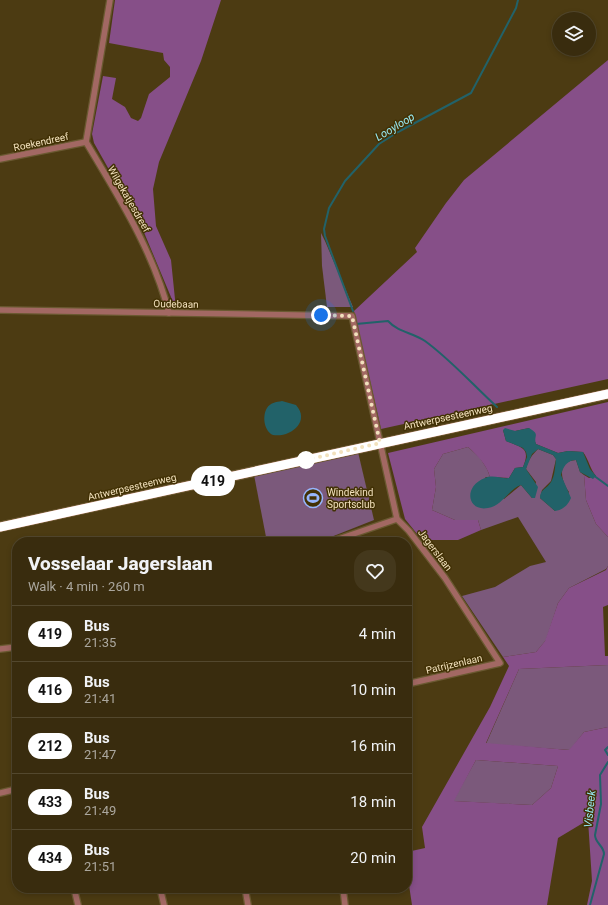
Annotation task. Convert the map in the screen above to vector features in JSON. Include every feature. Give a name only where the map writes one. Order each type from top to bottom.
[{"type":"main road","name":"Antwerpsesteenweg","points":[[0,528],[380,443],[608,394]]},
{"type":"street","points":[[86,142],[110,0]]},
{"type":"street","name":"Roekendreef","points":[[0,159],[86,142]]},
{"type":"street","name":"Wilgekatjesdreef","points":[[86,142],[138,230],[166,299],[169,313]]},
{"type":"street","name":"Oudebaan","points":[[0,310],[352,316]]},
{"type":"street","name":"Jagerslaan","points":[[352,316],[397,518],[409,531],[445,578],[497,659]]},
{"type":"street","points":[[344,537],[397,518]]},
{"type":"street","points":[[0,649],[12,648]]},
{"type":"street","name":"Patrijzenlaan","points":[[412,683],[500,663],[497,659]]},
{"type":"street","points":[[0,793],[12,790]]},
{"type":"street","points":[[75,893],[78,905]]},
{"type":"street","points":[[161,893],[164,905]]},
{"type":"street","points":[[246,893],[248,905]]},
{"type":"street","points":[[344,893],[345,905]]},
{"type":"shaded area","points":[[115,0],[221,0],[201,61],[159,162],[153,189],[156,226],[171,260],[176,309],[143,230],[94,143],[92,134],[103,76],[116,78],[112,99],[125,107],[131,118],[138,121],[141,118],[149,94],[170,77],[170,67],[164,60],[163,53],[109,43]]},
{"type":"shaded area","points":[[608,60],[608,379],[381,429],[354,311],[417,252],[415,248],[464,180]]},
{"type":"shaded area","points":[[321,233],[353,307],[327,307],[322,266]]},
{"type":"shaded area","points":[[608,402],[608,537],[596,524],[586,500],[584,475],[589,478],[596,476],[583,452],[568,451],[558,453],[536,444],[529,428],[515,431],[503,430],[506,441],[521,447],[526,456],[523,467],[515,468],[509,478],[490,477],[481,460],[468,447],[443,454],[434,469],[436,487],[432,510],[455,520],[478,520],[481,530],[458,540],[422,540],[405,519],[388,453]]},
{"type":"shaded area","points":[[468,447],[480,458],[490,477],[485,477],[504,499],[521,485],[532,498],[536,482],[526,469],[529,460],[538,449],[553,455],[556,459],[551,481],[542,490],[540,498],[555,511],[569,492],[562,477],[563,468],[565,464],[576,460],[580,472],[584,475],[586,500],[596,524],[608,537],[608,566],[606,569],[569,588],[558,603],[546,640],[536,652],[503,657],[462,596],[495,587],[530,566],[546,562],[518,517],[481,530],[478,520],[455,520],[432,510],[436,487],[434,469],[443,454]]},
{"type":"shaded area","name":"Windekind Sportsclub","points":[[358,452],[374,520],[331,537],[266,537],[254,475]]},
{"type":"shaded area","points":[[608,566],[608,605],[603,607],[605,656],[608,656],[608,665],[519,669],[486,743],[569,750],[584,732],[608,727],[608,905],[587,905],[592,881],[588,820],[558,838],[547,905],[412,905],[410,893],[412,893],[412,851],[425,848],[422,827],[490,707],[509,666],[503,657],[536,652],[545,641],[558,603],[569,588],[606,570]],"holes":[[[476,760],[558,766],[551,788],[532,805],[454,801]]]},
{"type":"shaded area","points":[[608,665],[608,727],[584,732],[570,750],[486,744],[519,669]]},
{"type":"shaded area","points":[[476,760],[558,766],[551,788],[532,805],[453,801]]},
{"type":"water","points":[[282,401],[296,405],[300,411],[300,423],[296,428],[286,434],[273,435],[266,427],[264,419],[265,411],[271,404]]},
{"type":"water","points":[[505,428],[515,431],[529,428],[536,434],[536,444],[558,453],[568,451],[583,452],[590,469],[596,476],[593,479],[580,472],[576,460],[570,461],[564,467],[561,475],[571,498],[565,507],[555,511],[540,498],[540,495],[552,480],[555,471],[556,459],[553,455],[538,449],[532,454],[526,469],[538,487],[535,498],[532,498],[521,485],[493,507],[481,508],[476,506],[470,498],[473,487],[478,482],[491,476],[509,478],[515,468],[523,467],[527,457],[523,448],[506,441],[503,430]]},
{"type":"waterway","name":"Looyloop","points":[[353,311],[325,236],[324,229],[329,208],[345,181],[379,144],[398,132],[471,93],[516,8],[518,0]]},
{"type":"waterway","name":"Looyloop","points":[[356,322],[356,324],[388,321],[397,328],[425,341],[444,356],[497,407]]},
{"type":"waterway","name":"Looyloop","points":[[593,475],[608,486]]},
{"type":"waterway","name":"Visbeek","points":[[608,747],[605,750],[608,755]]},
{"type":"waterway","name":"Visbeek","points":[[590,905],[604,854],[604,851],[596,840],[595,835],[601,804],[600,775],[608,762]]},
{"type":"bus line","name":"419","points":[[0,527],[79,511],[158,492],[608,394]]},
{"type":"place","name":"Windekind Sportsclub","points":[[313,498]]},
{"type":"route","points":[[306,460],[380,443],[352,316],[321,315]]}]
